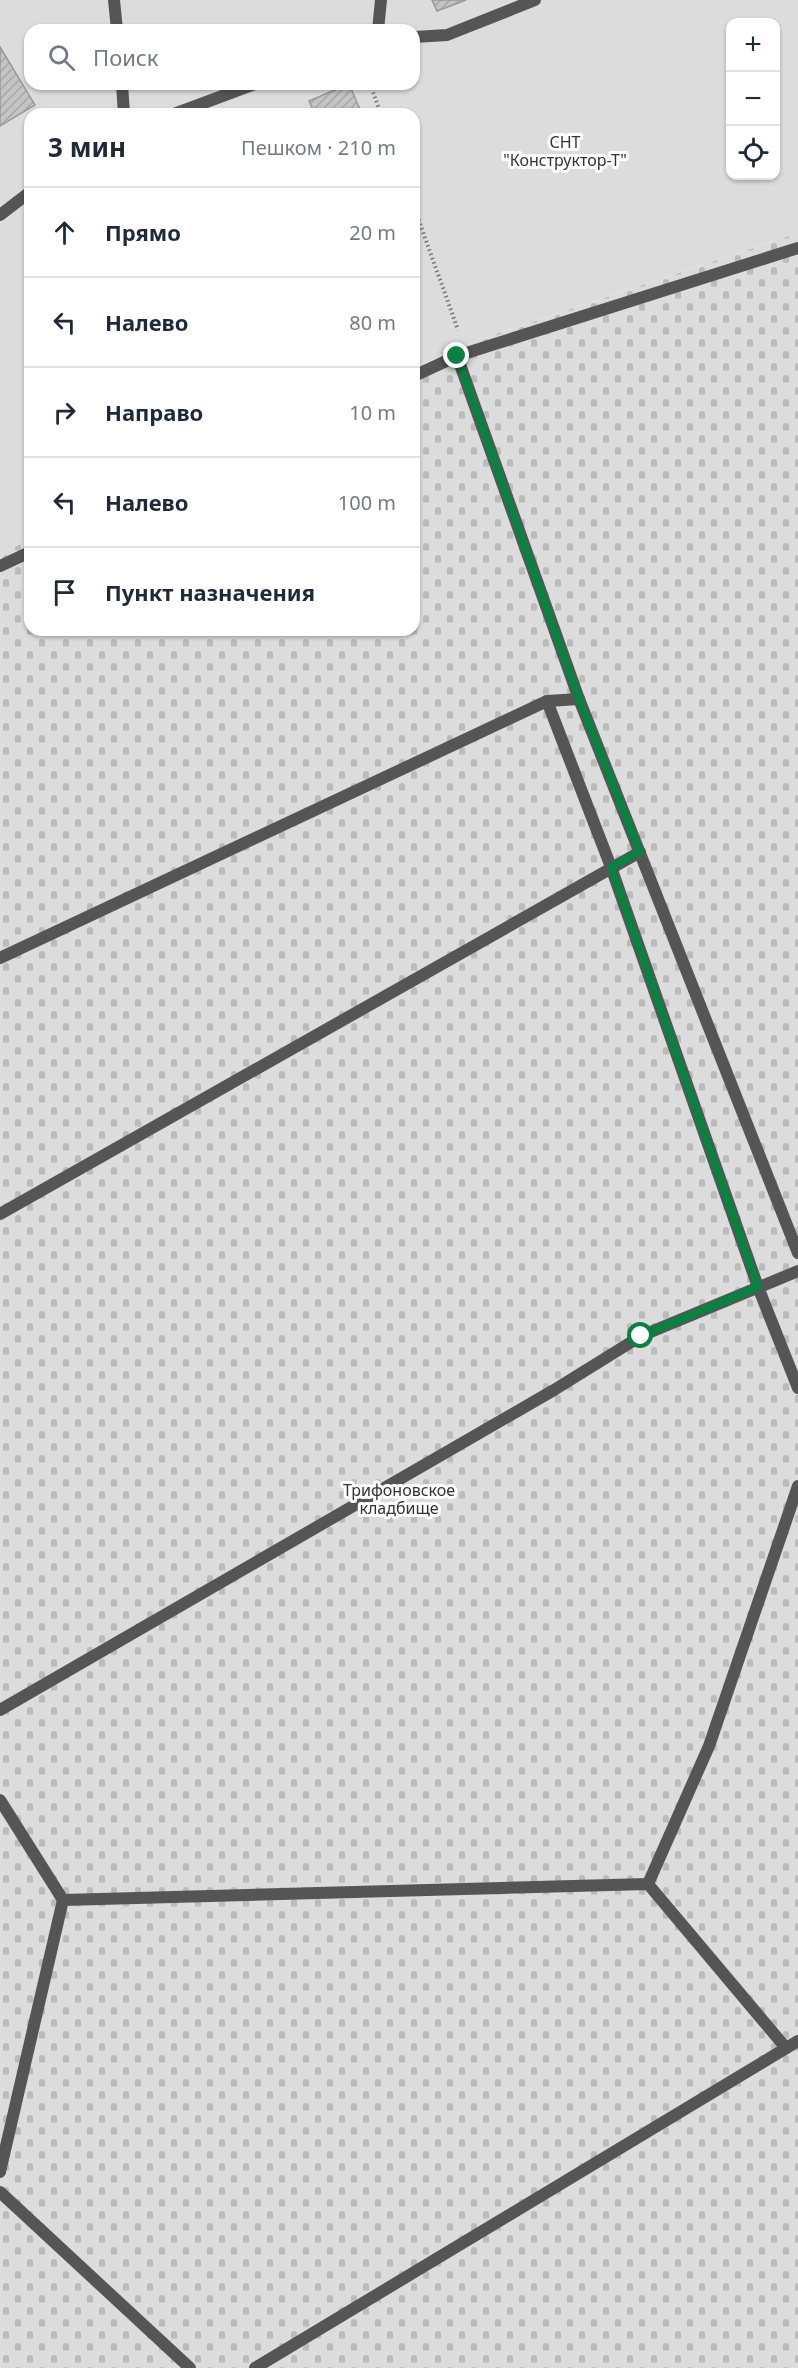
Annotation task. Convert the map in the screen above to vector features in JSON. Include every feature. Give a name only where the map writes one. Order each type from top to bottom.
[{"type":"street","points":[[114,0],[116,24]]},
{"type":"street","points":[[379,24],[381,0]]},
{"type":"street","points":[[420,37],[447,35],[535,0]]},
{"type":"street","points":[[122,90],[124,108]]},
{"type":"street","points":[[190,108],[239,90]]},
{"type":"street","points":[[0,215],[24,197]]},
{"type":"street","points":[[420,372],[462,354],[798,248]]},
{"type":"street","points":[[462,354],[579,699],[798,1254]]},
{"type":"street","points":[[0,566],[24,555]]},
{"type":"street","points":[[0,958],[547,701],[579,699]]},
{"type":"street","points":[[547,701],[611,867],[758,1287],[798,1388]]},
{"type":"street","points":[[0,1214],[640,852]]},
{"type":"street","points":[[0,1710],[554,1390],[641,1336],[798,1271]]},
{"type":"street","points":[[648,1884],[709,1746],[798,1486]]},
{"type":"street","points":[[0,1800],[63,1900],[0,2172]]},
{"type":"street","points":[[63,1900],[648,1884]]},
{"type":"street","points":[[648,1884],[786,2048]]},
{"type":"street","points":[[255,2368],[798,2041]]},
{"type":"street","points":[[0,2192],[189,2368]]},
{"type":"path","points":[[372,90],[379,108]]},
{"type":"path","points":[[420,225],[462,354]]},
{"type":"green space","name":"СНТ \"Конструктор-Т\"","points":[[0,0],[798,0],[798,233],[480,339],[420,365],[420,108],[24,108],[24,543],[0,553]]},
{"type":"green space","name":"Трифоновское кладбище","points":[[798,233],[798,2368],[0,2368],[0,553],[24,543],[24,636],[420,636],[420,365],[480,339]]},
{"type":"building","points":[[432,0],[466,0],[437,11]]},
{"type":"building","points":[[0,47],[35,105],[24,108],[24,112],[0,126]]},
{"type":"building","points":[[335,90],[352,90],[359,108],[312,108],[309,101]]},
{"type":"route","points":[[457,356],[579,699],[640,852],[611,867],[758,1287],[641,1336]]}]
